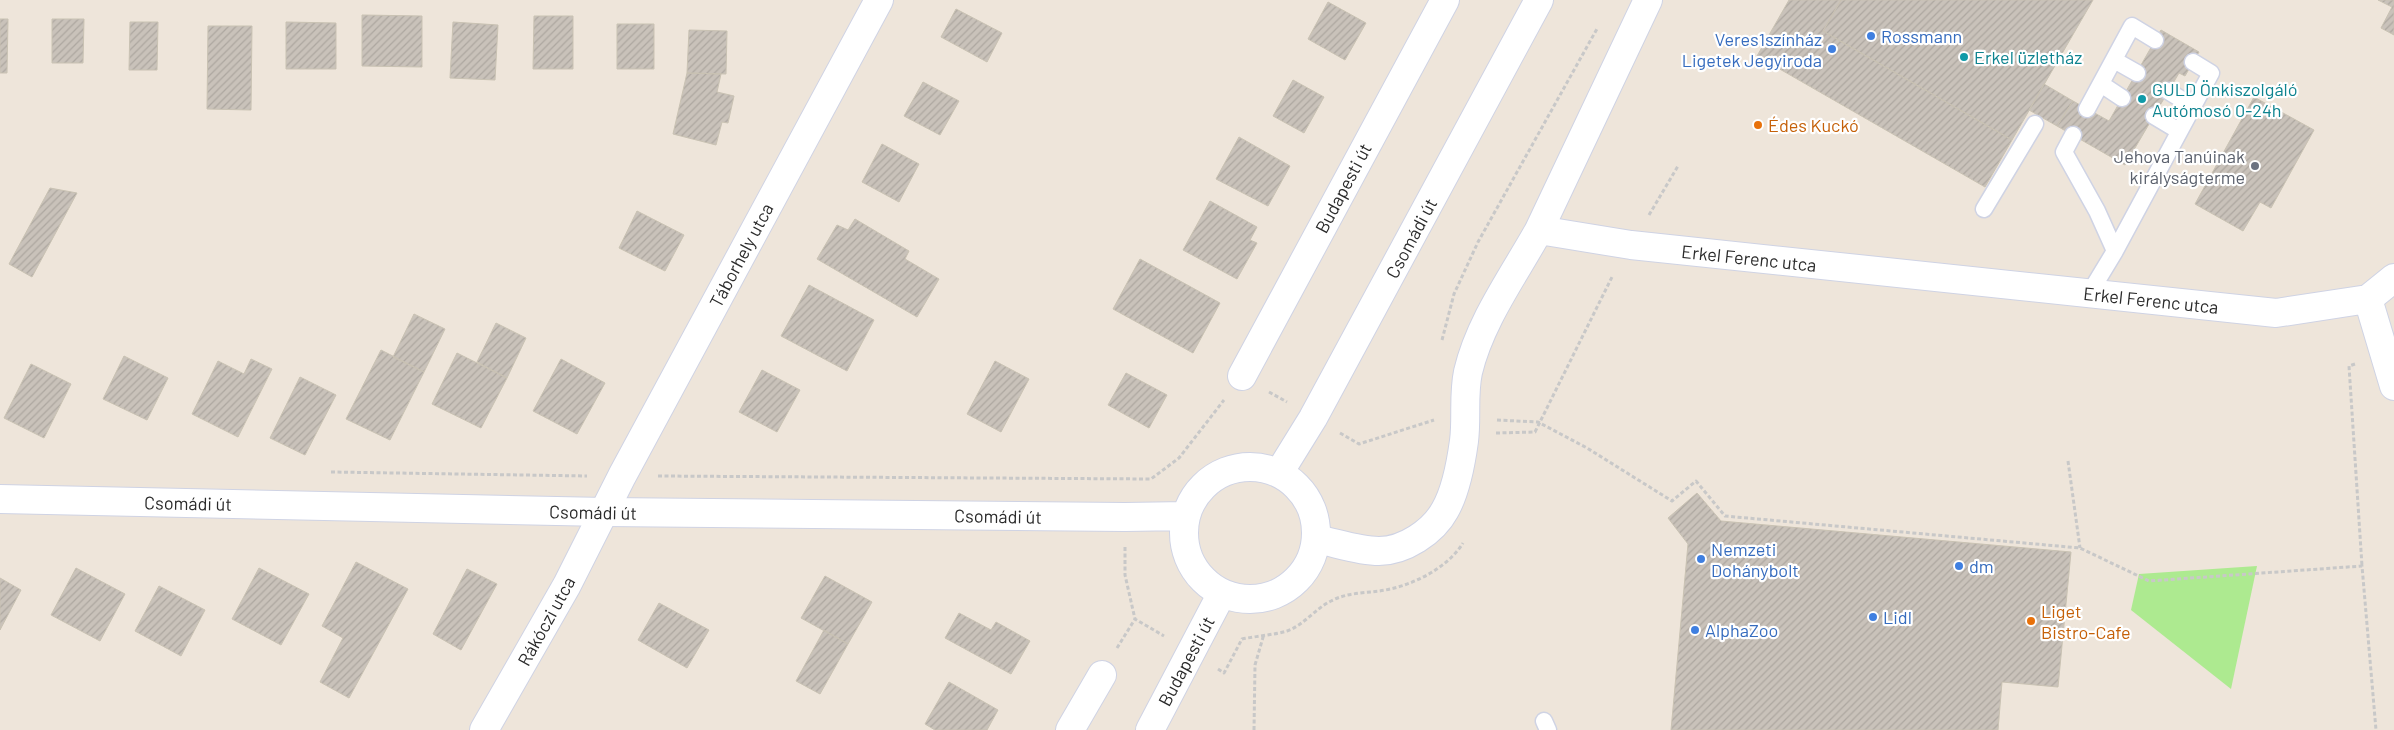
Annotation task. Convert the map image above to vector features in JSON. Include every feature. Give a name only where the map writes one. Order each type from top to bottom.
[{"type":"street","name":"Táborhely utca","points":[[605,512],[622,476],[879,0]]},
{"type":"street","name":"Budapesti út","points":[[1242,376],[1445,0]]},
{"type":"street","name":"Csomádi út","points":[[1279,473],[1314,418],[1539,0]]},
{"type":"street","points":[[1316,539],[1358,549],[1381,551],[1404,546],[1426,532],[1445,511],[1455,483],[1464,439],[1468,373],[1482,332],[1539,230],[1648,0]]},
{"type":"street","name":"Erkel Ferenc utca","points":[[1539,230],[1631,246],[2276,313],[2368,299]]},
{"type":"street","points":[[2394,278],[2368,299],[2394,386]]},
{"type":"street","points":[[1242,467],[1261,467],[1279,473],[1296,485],[1308,501],[1315,520],[1316,539],[1310,560],[1299,577],[1283,590],[1263,598],[1242,599],[1222,593],[1198,574],[1190,561],[1184,531],[1186,516],[1194,498],[1207,483],[1223,473],[1242,467]]},
{"type":"street","name":"Csomádi út","points":[[0,500],[605,512],[1186,516]]},
{"type":"street","name":"Rákóczi utca","points":[[484,730],[605,512]]},
{"type":"street","name":"Budapesti út","points":[[1150,730],[1222,593]]},
{"type":"street","points":[[1070,730],[1102,675]]},
{"type":"lane","points":[[2087,109],[2132,26],[2155,40]]},
{"type":"lane","points":[[2114,60],[2136,73]]},
{"type":"lane","points":[[2089,294],[2115,251],[2211,73],[2193,62]]},
{"type":"lane","points":[[2100,84],[2122,98]]},
{"type":"lane","points":[[2168,91],[2192,106]]},
{"type":"lane","points":[[2154,116],[2179,131]]},
{"type":"lane","points":[[1984,209],[2035,124]]},
{"type":"lane","points":[[2073,135],[2064,152],[2097,211],[2115,251]]},
{"type":"path","points":[[1441,345],[1454,294],[1478,242],[1598,26]]},
{"type":"path","points":[[1494,433],[1535,432],[1538,422],[1613,275],[1678,166]]},
{"type":"path","points":[[1604,274],[1613,275]]},
{"type":"path","points":[[2376,730],[2362,566],[2349,366],[2385,354]]},
{"type":"path","points":[[1242,376],[1358,444],[1436,419]]},
{"type":"path","points":[[1494,440],[1496,411]]},
{"type":"path","points":[[1494,420],[1538,422],[1587,448],[1672,501],[1696,481],[1725,516],[2080,548],[2149,581],[2362,566]]},
{"type":"path","points":[[2068,461],[2080,548]]},
{"type":"path","points":[[1125,479],[1125,575],[1135,619],[1224,673],[1242,639],[1288,630],[1330,601],[1352,593],[1382,591],[1406,584],[1444,564],[1466,538]]},
{"type":"path","points":[[1254,730],[1255,665],[1264,634]]},
{"type":"green space","points":[[2257,566],[2231,689],[2131,610],[2139,574]]},
{"type":"building","points":[[1789,0],[1841,0],[1823,31],[2012,140],[1985,187],[1757,56]]},
{"type":"building","name":"Erkel üzletház","points":[[1841,0],[2093,0],[2012,140],[1823,31]]},
{"type":"building","points":[[2378,0],[2394,0],[2394,35],[2381,28],[2392,7]]},
{"type":"building","points":[[1328,2],[1366,23],[1345,60],[1308,39]]},
{"type":"building","points":[[956,9],[1002,33],[987,62],[941,37]]},
{"type":"building","points":[[362,15],[422,16],[422,67],[362,66]]},
{"type":"building","points":[[534,16],[573,16],[573,69],[533,69]]},
{"type":"building","points":[[0,19],[8,19],[7,73],[0,73]]},
{"type":"building","points":[[52,19],[84,19],[83,63],[52,63]]},
{"type":"building","points":[[130,22],[158,22],[157,70],[129,70]]},
{"type":"building","points":[[286,22],[336,23],[336,69],[286,69]]},
{"type":"building","points":[[453,22],[498,25],[495,80],[450,78]]},
{"type":"building","points":[[617,24],[654,24],[654,69],[617,69]]},
{"type":"building","points":[[208,26],[252,26],[251,110],[207,109]]},
{"type":"building","points":[[689,30],[727,31],[726,74],[687,73]]},
{"type":"building","name":"GULD Önkiszolgáló Autómosó 0-24h","points":[[2161,30],[2199,52],[2185,76],[2179,73],[2125,165],[2057,126],[2073,101],[2109,121]]},
{"type":"building","points":[[687,73],[721,74],[717,92],[734,96],[728,123],[722,122],[716,145],[673,134]]},
{"type":"building","points":[[1293,80],[1324,97],[1304,133],[1273,116]]},
{"type":"building","points":[[923,82],[959,101],[940,135],[904,116]]},
{"type":"building","points":[[2044,84],[2073,101],[2057,126],[2029,110]]},
{"type":"building","name":"Jehova Tanúinak királyságterme","points":[[2254,97],[2314,130],[2271,208],[2260,202],[2243,231],[2195,204]]},
{"type":"building","points":[[1239,137],[1290,166],[1268,206],[1216,179]]},
{"type":"building","points":[[882,144],[919,164],[899,202],[862,182]]},
{"type":"building","points":[[50,188],[77,193],[32,277],[9,264]]},
{"type":"building","points":[[1210,201],[1257,227],[1250,240],[1257,243],[1237,279],[1183,250]]},
{"type":"building","points":[[637,211],[684,235],[665,271],[619,248]]},
{"type":"building","points":[[855,219],[909,251],[905,259],[939,279],[917,317],[817,259],[837,225],[848,230]]},
{"type":"building","points":[[1140,259],[1220,303],[1193,353],[1113,309]]},
{"type":"building","points":[[809,285],[874,320],[847,371],[781,336]]},
{"type":"building","points":[[414,314],[445,329],[424,372],[393,357]]},
{"type":"building","points":[[496,323],[526,338],[507,378],[477,362]]},
{"type":"building","points":[[381,350],[424,372],[390,440],[346,419]]},
{"type":"building","points":[[457,353],[507,378],[481,428],[432,404]]},
{"type":"building","points":[[124,356],[168,378],[147,420],[103,399]]},
{"type":"building","points":[[251,359],[272,369],[238,437],[192,414],[218,361],[244,374]]},
{"type":"building","points":[[561,359],[605,383],[577,434],[533,411]]},
{"type":"building","points":[[995,361],[1029,379],[1001,432],[967,414]]},
{"type":"building","points":[[31,364],[71,384],[44,438],[4,418]]},
{"type":"building","points":[[762,370],[800,390],[777,432],[739,412]]},
{"type":"building","points":[[1126,373],[1167,395],[1149,428],[1108,405]]},
{"type":"building","points":[[300,377],[336,395],[305,455],[270,438]]},
{"type":"building","name":"Lidl","points":[[1697,493],[1721,521],[2071,552],[2058,687],[2002,682],[1998,730],[1671,730],[1688,544],[1668,518]]},
{"type":"building","points":[[356,562],[408,589],[349,698],[320,682],[343,638],[322,626]]},
{"type":"building","points":[[76,568],[125,594],[100,641],[51,615]]},
{"type":"building","points":[[259,568],[309,594],[281,645],[232,619]]},
{"type":"building","points":[[467,569],[497,584],[461,650],[433,634]]},
{"type":"building","points":[[825,576],[872,602],[848,644],[801,618]]},
{"type":"building","points":[[0,578],[21,590],[0,630]]},
{"type":"building","points":[[159,586],[205,610],[181,656],[135,631]]},
{"type":"building","points":[[659,603],[709,630],[687,668],[638,640]]},
{"type":"building","points":[[959,613],[991,630],[996,622],[1030,641],[1011,674],[945,638]]},
{"type":"building","points":[[824,630],[848,644],[820,694],[796,681]]},
{"type":"building","points":[[949,682],[998,710],[987,730],[935,730],[925,724]]},
{"type":"place","name":"Rossmann","points":[[1871,36]]},
{"type":"place","name":"Veres1színház Ligetek Jegyiroda","points":[[1832,49]]},
{"type":"place","name":"Erkel üzletház","points":[[1964,57]]},
{"type":"place","name":"GULD Önkiszolgáló Autómosó 0-24h","points":[[2142,99]]},
{"type":"place","name":"Édes Kuckó","points":[[1758,125]]},
{"type":"place","name":"Jehova Tanúinak királyságterme","points":[[2255,166]]},
{"type":"place","name":"Nemzeti Dohánybolt","points":[[1701,559]]},
{"type":"place","name":"dm","points":[[1959,566]]},
{"type":"place","name":"Lidl","points":[[1873,617]]},
{"type":"place","name":"Liget Bistro-Cafe","points":[[2031,621]]},
{"type":"place","name":"AlphaZoo","points":[[1695,630]]}]
